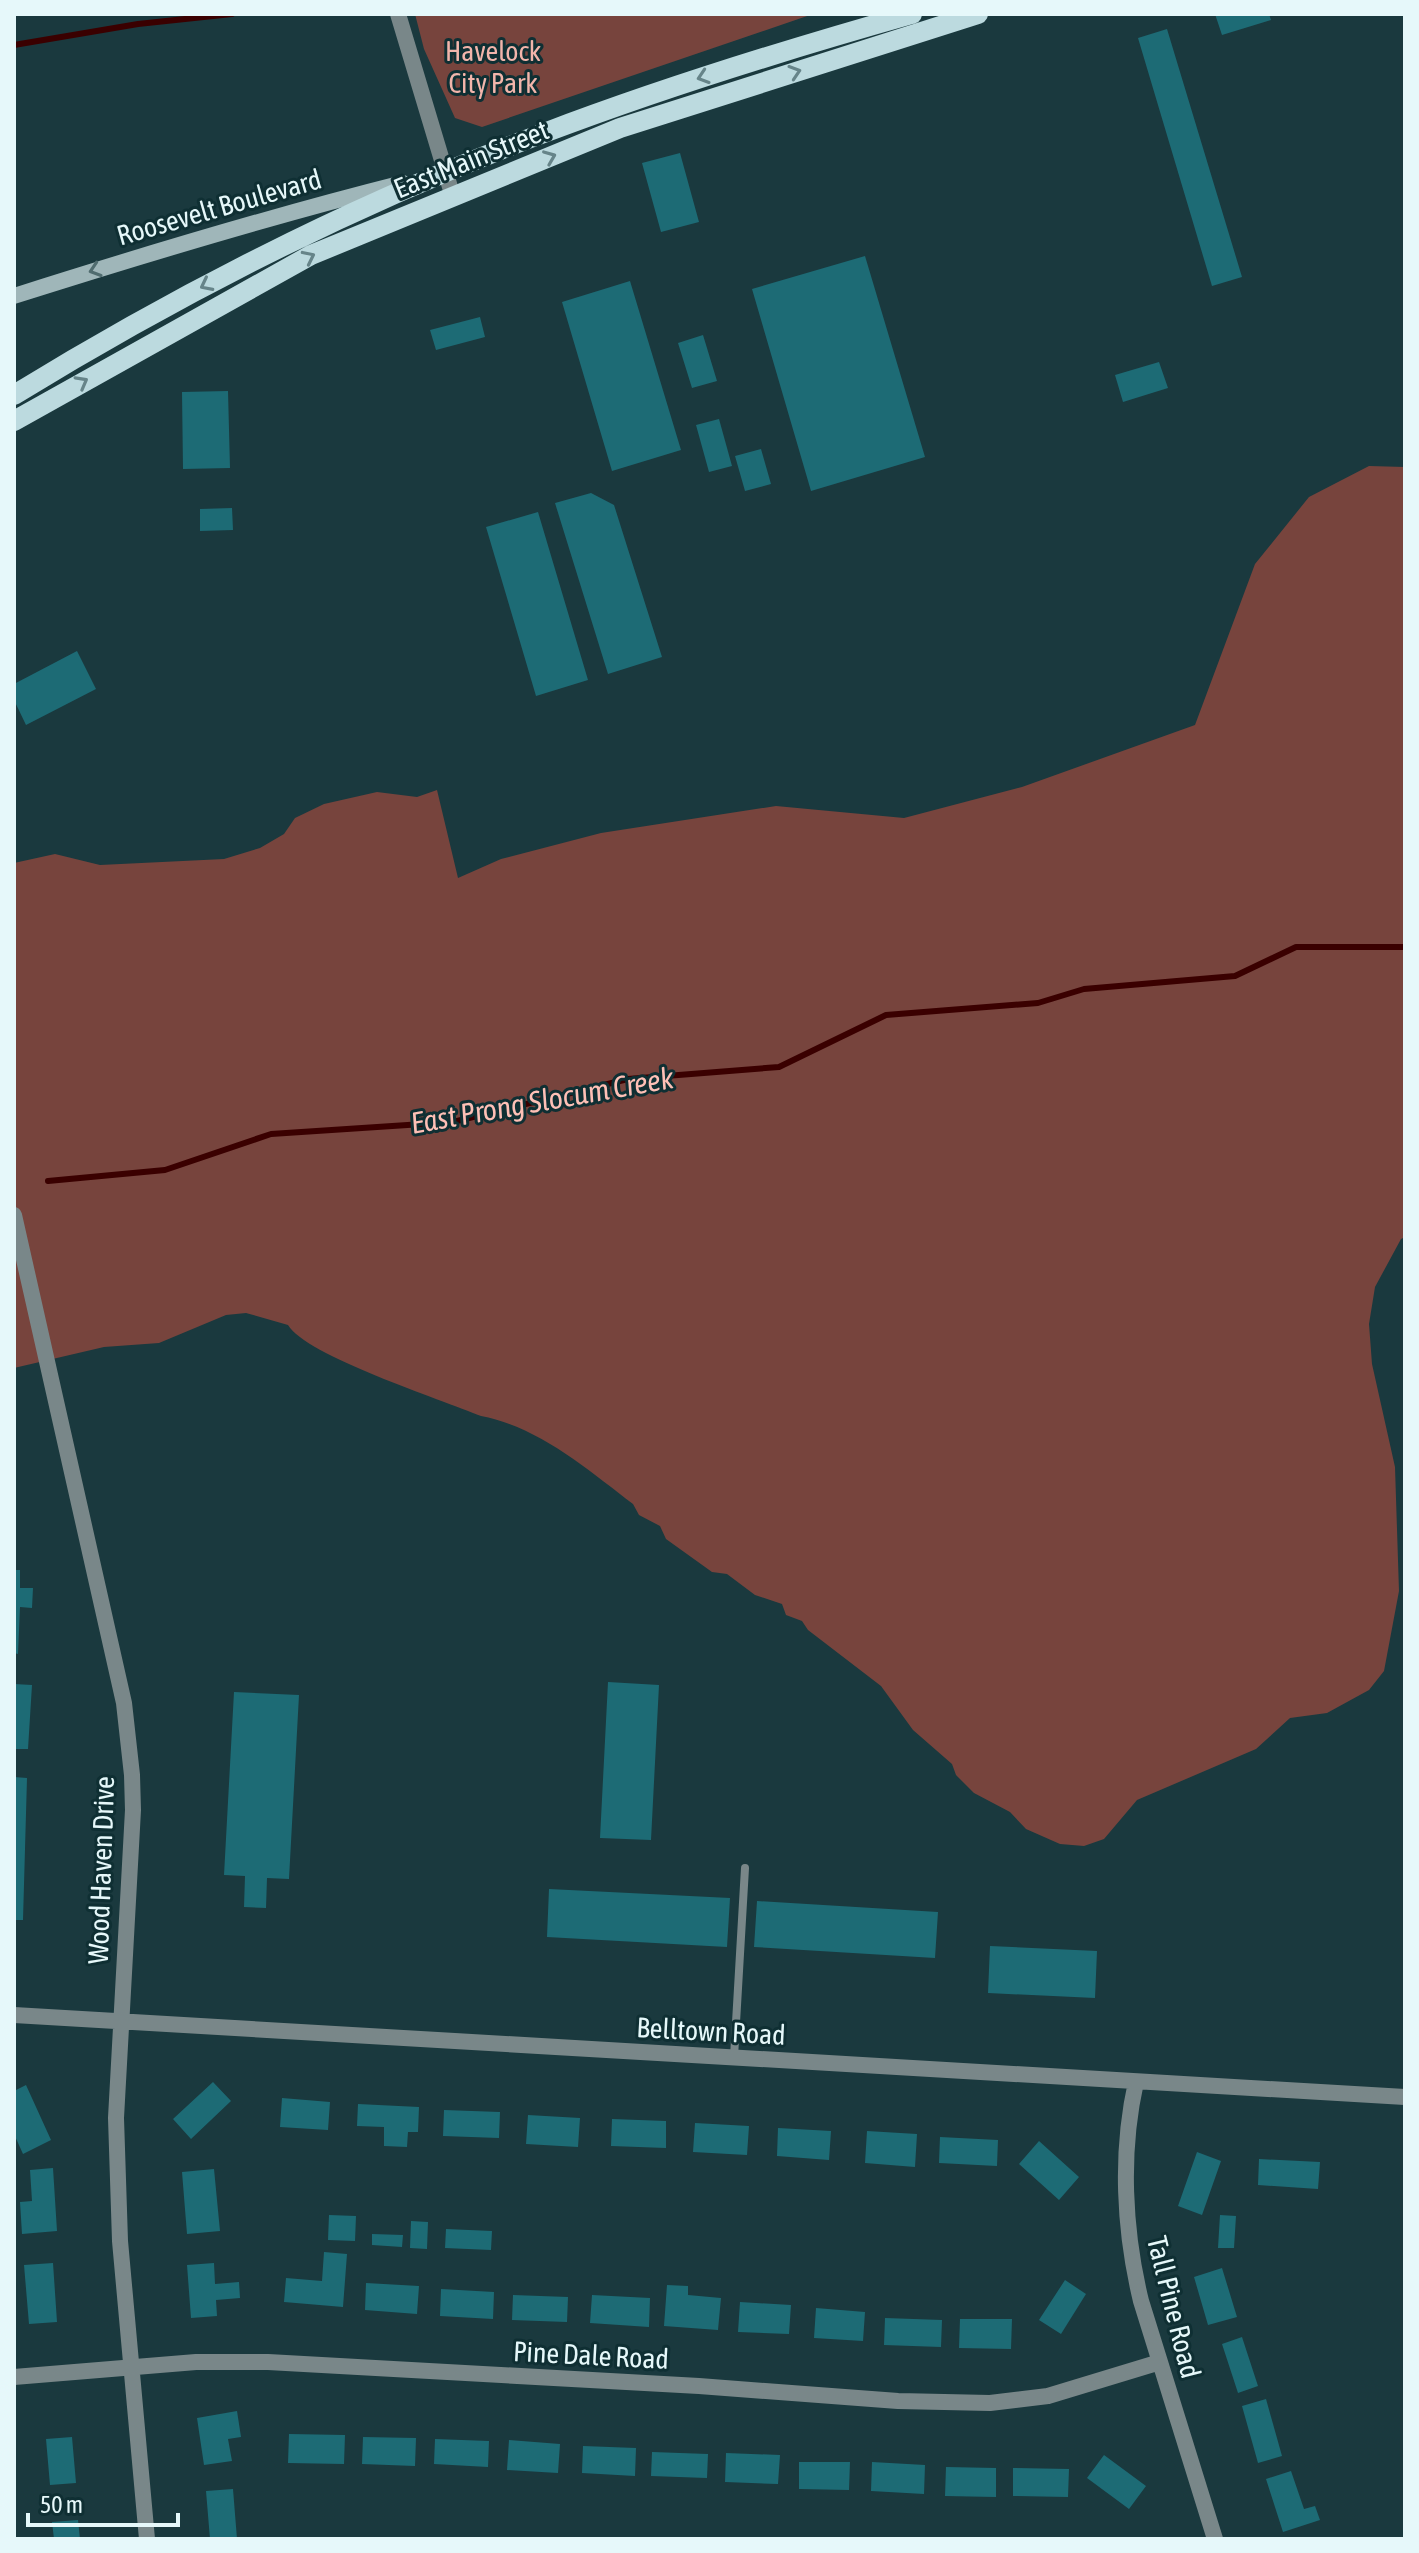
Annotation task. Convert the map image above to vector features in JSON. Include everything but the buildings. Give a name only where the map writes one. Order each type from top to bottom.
[{"type":"main road","name":"East Main Street","points":[[14,397],[173,302],[264,255],[442,174],[545,132],[653,94],[912,14]]},
{"type":"main road","name":"East Main Street","points":[[14,421],[311,255],[620,128],[978,14]]},
{"type":"street","points":[[398,14],[442,174],[453,197]]},
{"type":"street","name":"Roosevelt Boulevard","points":[[14,296],[300,209],[442,174]]},
{"type":"street","points":[[14,397],[41,404]]},
{"type":"street","name":"Wood Haven Drive","points":[[14,1215],[124,1703],[133,1810],[116,2118],[118,2190],[147,2539]]},
{"type":"street","name":"Belltown Road","points":[[14,2015],[1405,2097]]},
{"type":"street","name":"Tall Pine Road","points":[[1136,2082],[1127,2172],[1128,2232],[1141,2301],[1215,2539]]},
{"type":"street","name":"Pine Dale Road","points":[[14,2377],[196,2362],[268,2362],[975,2404],[1048,2396],[1160,2362]]},
{"type":"lane","points":[[734,2058],[745,1868]]},
{"type":"green space","name":"Havelock City Park","points":[[415,14],[813,14],[482,127],[455,118],[424,49]]},
{"type":"green space","points":[[1369,466],[1405,467],[1405,1237],[1401,1239],[1375,1287],[1369,1324],[1372,1364],[1395,1467],[1399,1591],[1384,1671],[1369,1690],[1327,1713],[1290,1718],[1256,1749],[1137,1800],[1104,1839],[1084,1846],[1060,1844],[1026,1829],[1010,1812],[974,1793],[956,1775],[952,1764],[913,1730],[881,1686],[808,1630],[802,1621],[786,1615],[782,1604],[755,1595],[727,1574],[712,1572],[666,1539],[660,1526],[639,1515],[633,1504],[598,1477],[562,1451],[523,1429],[376,1376],[320,1350],[288,1325],[246,1313],[226,1315],[159,1343],[104,1347],[14,1368],[14,863],[55,854],[100,865],[224,859],[260,848],[284,834],[295,818],[324,804],[377,792],[417,797],[437,790],[458,878],[501,859],[601,833],[776,806],[904,818],[1022,787],[1195,725],[1255,564],[1309,497]]},
{"type":"waterway","points":[[14,45],[138,24],[232,14]]},
{"type":"waterway","name":"East Prong Slocum Creek","points":[[48,1181],[165,1170],[271,1134],[453,1122],[628,1079],[779,1067],[886,1015],[1038,1003],[1084,989],[1235,976],[1296,947],[1405,947]]}]
